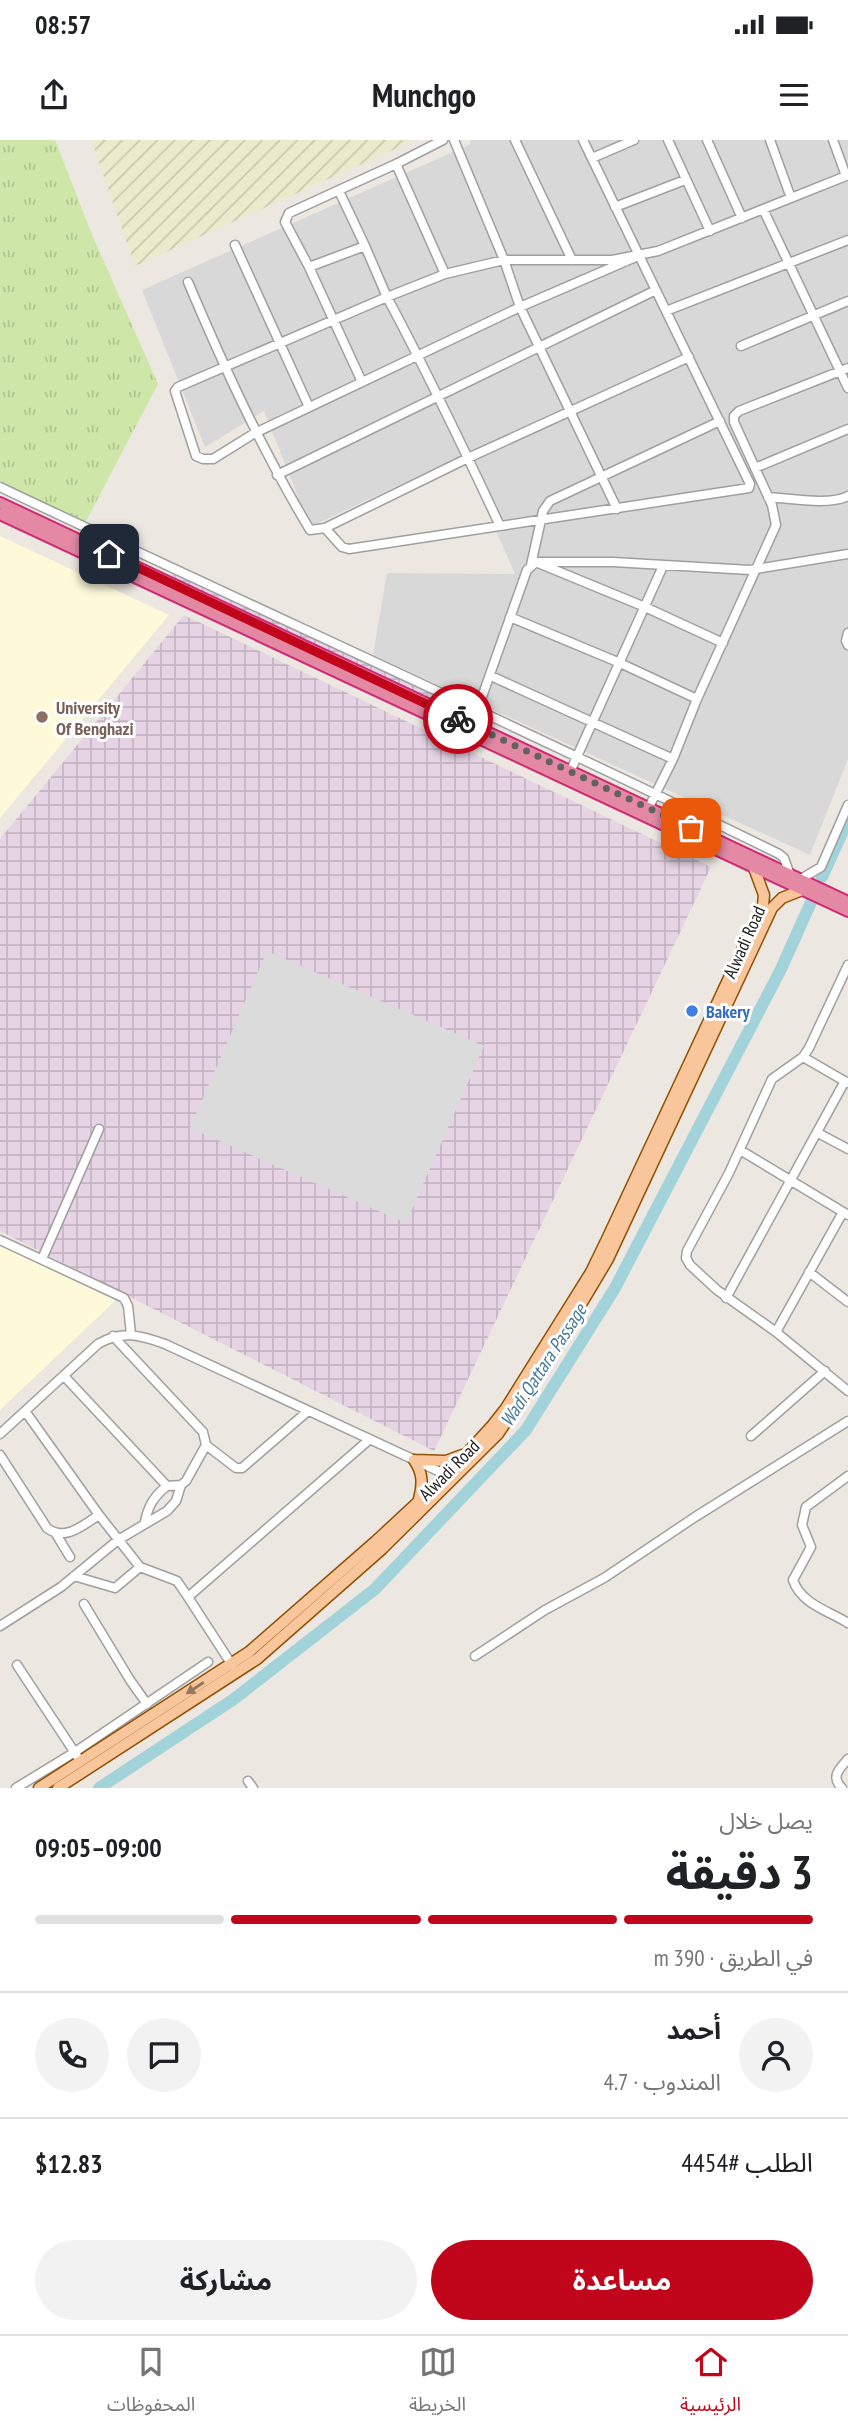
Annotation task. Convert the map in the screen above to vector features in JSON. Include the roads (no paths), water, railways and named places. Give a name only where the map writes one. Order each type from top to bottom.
[{"type":"highway","points":[[0,503],[648,809],[754,863],[798,881],[848,911]]},
{"type":"highway","points":[[0,514],[754,863],[846,900]]},
{"type":"main road","name":"Alwadi Road","points":[[754,863],[767,906]]},
{"type":"main road","name":"Alwadi Road","points":[[39,1788],[257,1659],[382,1549],[451,1477],[498,1434],[599,1275],[611,1241],[767,906],[782,898],[798,881]]},
{"type":"main road","name":"Alwadi Road","points":[[58,1788],[232,1665],[271,1634],[418,1502],[451,1477],[506,1408],[611,1241]]},
{"type":"main road","points":[[418,1502],[422,1475],[414,1460],[446,1461],[471,1449]]},
{"type":"street","points":[[362,382],[309,267],[285,222],[286,217],[443,140]]},
{"type":"street","points":[[454,140],[504,260],[520,307],[617,509]]},
{"type":"street","points":[[515,140],[572,260]]},
{"type":"street","points":[[325,528],[342,547],[349,549],[749,488],[750,484],[720,421],[583,140]]},
{"type":"street","points":[[592,158],[634,140]]},
{"type":"street","points":[[668,140],[710,231]]},
{"type":"street","points":[[707,140],[741,218]]},
{"type":"street","points":[[770,140],[791,198]]},
{"type":"street","points":[[638,256],[418,355],[255,433],[213,458],[203,459],[196,456],[175,391],[178,387],[387,296],[445,274],[504,260],[612,260],[659,251],[846,176],[833,140]]},
{"type":"street","points":[[396,164],[445,274]]},
{"type":"street","points":[[615,207],[685,180]]},
{"type":"street","points":[[339,191],[387,296],[500,526]]},
{"type":"street","points":[[762,209],[813,316],[844,370],[848,388]]},
{"type":"street","points":[[666,311],[848,240]]},
{"type":"street","points":[[235,245],[309,407]]},
{"type":"street","points":[[309,267],[365,246]]},
{"type":"street","points":[[187,282],[255,433],[310,530],[325,528],[468,458],[689,357]]},
{"type":"street","points":[[277,475],[656,290]]},
{"type":"street","points":[[741,346],[848,301]]},
{"type":"street","points":[[648,809],[673,759],[697,699],[776,525],[768,497],[734,422],[734,416],[740,411],[844,370]]},
{"type":"street","points":[[472,725],[510,617],[533,564],[543,511],[550,501],[720,421]]},
{"type":"street","points":[[755,468],[848,429]]},
{"type":"street","points":[[0,486],[761,845],[784,858],[798,881],[821,867],[848,805]]},
{"type":"street","points":[[768,497],[825,500],[848,496]]},
{"type":"street","points":[[533,564],[613,562],[758,569],[848,554]]},
{"type":"street","points":[[533,564],[645,607],[723,643]]},
{"type":"street","points":[[570,772],[663,566]]},
{"type":"street","points":[[510,617],[697,699]]},
{"type":"street","points":[[292,640],[298,627]]},
{"type":"street","points":[[848,633],[848,645]]},
{"type":"street","points":[[491,676],[673,759]]},
{"type":"street","points":[[754,863],[761,845]]},
{"type":"street","points":[[848,965],[809,1048],[803,1057],[772,1079],[740,1150],[686,1255],[690,1265],[726,1298],[775,1332],[848,1391]]},
{"type":"street","points":[[726,1298],[846,1082],[803,1057]]},
{"type":"street","points":[[42,1259],[99,1129]]},
{"type":"street","points":[[818,1133],[848,1149]]},
{"type":"street","points":[[740,1150],[846,1213],[775,1332]]},
{"type":"street","points":[[0,1240],[124,1298],[128,1306],[131,1334]]},
{"type":"street","points":[[809,1272],[848,1302]]},
{"type":"street","points":[[0,1434],[98,1344],[113,1336],[131,1334],[165,1344],[451,1477]]},
{"type":"street","points":[[113,1336],[203,1432],[206,1445],[236,1468],[242,1468],[308,1411]]},
{"type":"street","points":[[751,1436],[825,1371]]},
{"type":"street","points":[[64,1376],[167,1486]]},
{"type":"street","points":[[25,1411],[99,1515],[140,1567],[177,1581],[232,1665]]},
{"type":"street","points":[[475,1656],[545,1609],[604,1578],[848,1421]]},
{"type":"street","points":[[188,1597],[370,1439]]},
{"type":"street","points":[[0,1626],[61,1587],[118,1540],[167,1511],[176,1501],[181,1485],[186,1481],[206,1445]]},
{"type":"street","points":[[0,1455],[47,1528],[56,1534],[70,1557]]},
{"type":"street","points":[[848,1476],[806,1507],[802,1525],[811,1547],[793,1580],[798,1592],[809,1601],[848,1623]]},
{"type":"street","points":[[145,1522],[150,1504],[156,1495],[167,1486],[181,1485]]},
{"type":"street","points":[[56,1534],[70,1533],[99,1515]]},
{"type":"street","points":[[74,1576],[115,1588],[140,1567]]},
{"type":"street","points":[[84,1604],[147,1704]]},
{"type":"street","points":[[16,1788],[75,1752],[208,1662]]},
{"type":"street","points":[[17,1665],[81,1761]]},
{"type":"street","points":[[842,1788],[837,1783],[837,1772],[848,1759]]},
{"type":"waterway","name":"Wadi Qattara Passage","points":[[822,877],[848,820]]},
{"type":"waterway","name":"Wadi Qattara Passage","points":[[99,1788],[234,1699],[375,1589],[526,1430],[615,1288],[781,969],[812,900]]},
{"type":"place","name":"University Of Benghazi","points":[[42,717]]},
{"type":"place","name":"Bakery","points":[[692,1011]]}]
